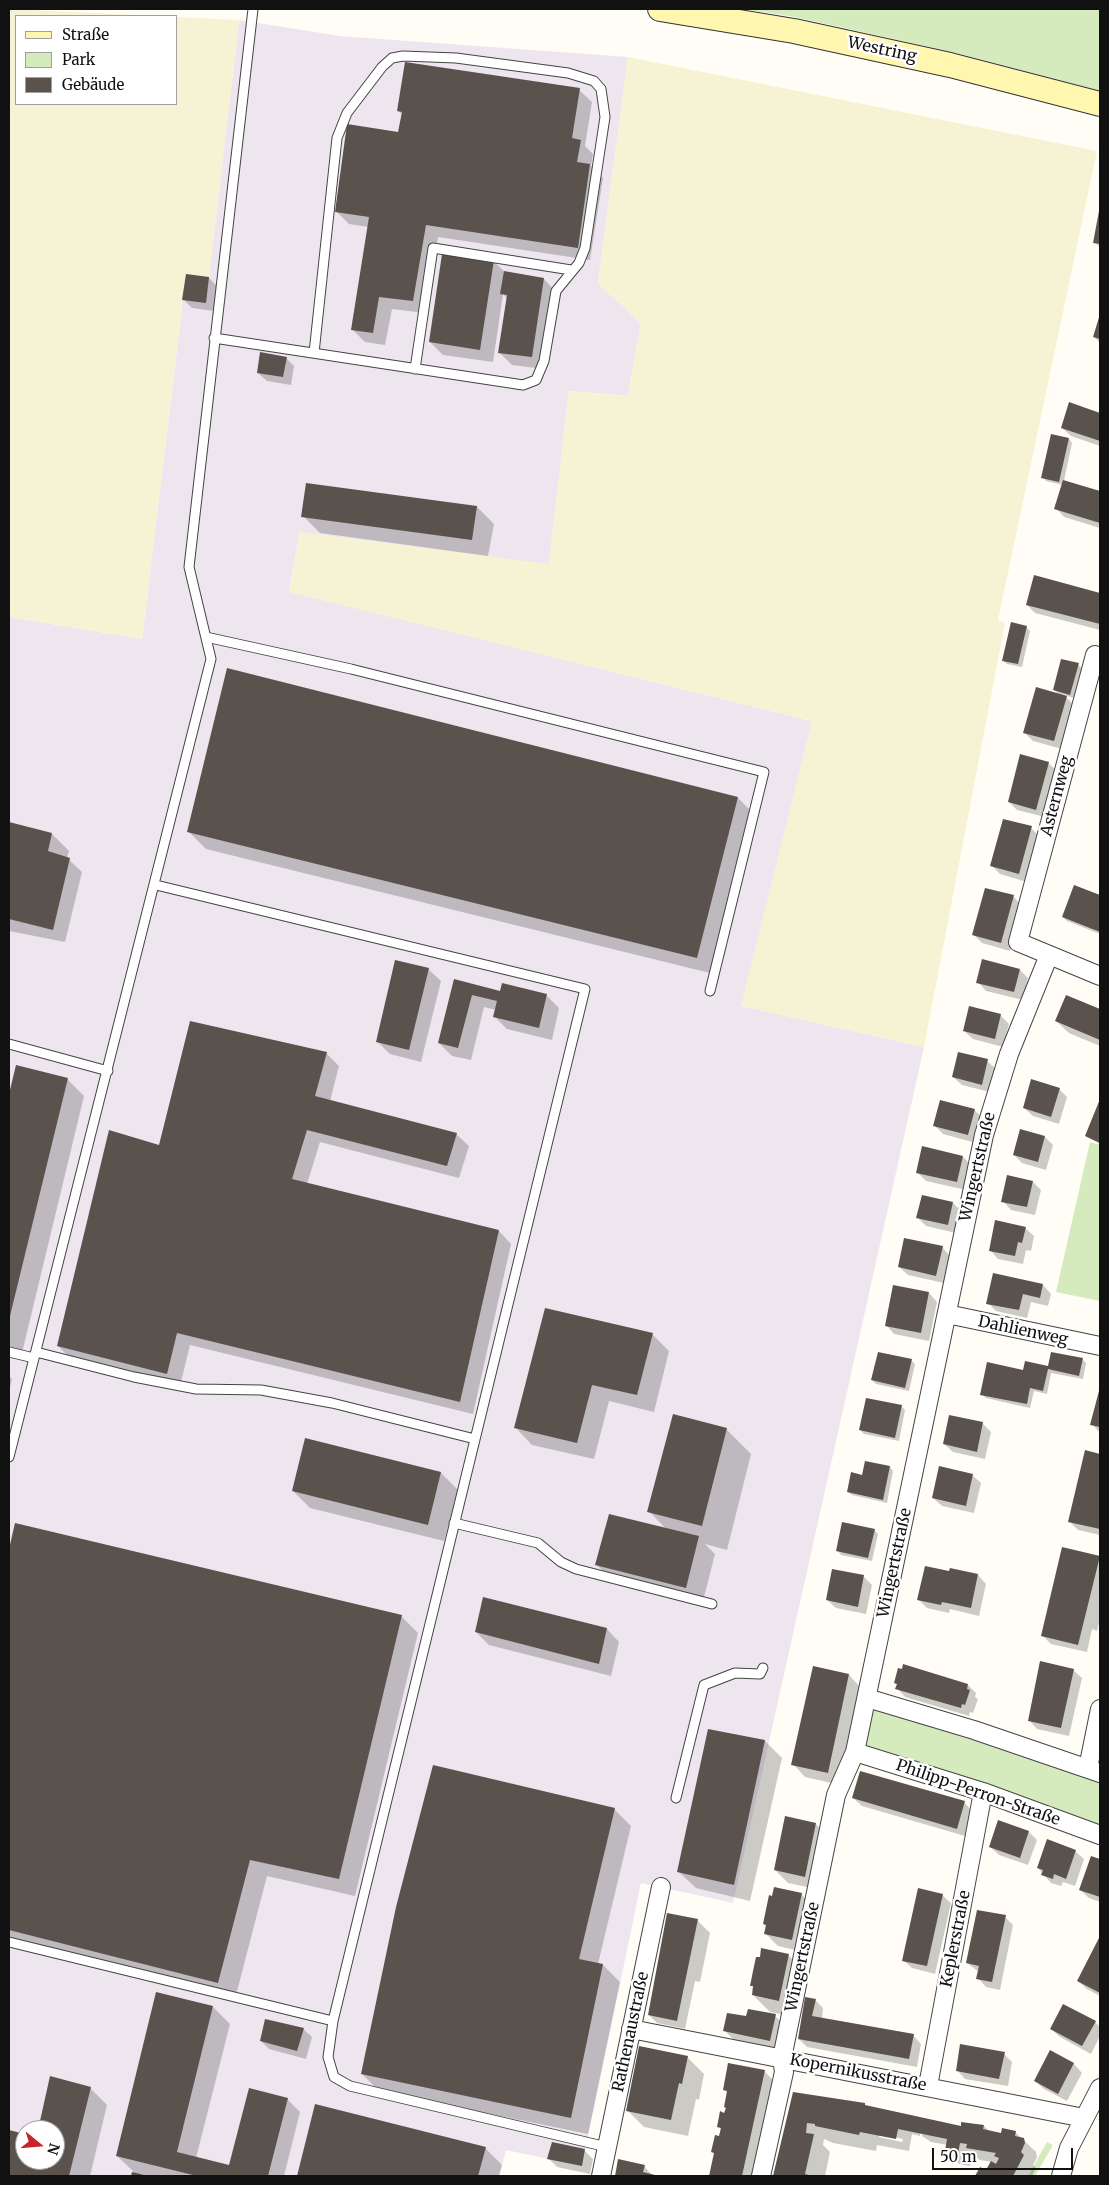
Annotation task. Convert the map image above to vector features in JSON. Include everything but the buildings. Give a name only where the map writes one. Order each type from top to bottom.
[{"type":"street","name":"Westring","points":[[660,9],[794,31],[950,65],[1100,104]]},
{"type":"street","name":"Asternweg","points":[[1049,955],[1018,942],[1095,655],[1100,656]]},
{"type":"street","points":[[1049,955],[1100,976]]},
{"type":"street","name":"Wingertstraße","points":[[762,2176],[784,2072],[782,2058],[836,1795],[855,1752],[978,1161],[992,1104],[1012,1047],[1049,955]]},
{"type":"street","name":"Dahlienweg","points":[[946,1314],[1100,1346]]},
{"type":"street","points":[[866,1698],[974,1730],[1094,1771],[1100,1709]]},
{"type":"street","name":"Philipp-Perron-Straße","points":[[855,1752],[983,1792],[1100,1835]]},
{"type":"street","name":"Keplerstraße","points":[[928,2086],[983,1792]]},
{"type":"street","name":"Rathenaustraße","points":[[601,2176],[661,1887]]},
{"type":"street","name":"Kopernikusstraße","points":[[632,2029],[1084,2118]]},
{"type":"street","points":[[1061,2176],[1069,2148],[1100,2088]]},
{"type":"lane","points":[[9,1457],[156,885],[211,659],[188,567],[253,9]]},
{"type":"lane","points":[[214,338],[523,385],[536,380],[544,361],[556,291],[571,270],[579,263],[586,248],[605,117],[601,89],[594,80],[568,73],[456,58],[409,56],[392,58],[382,67],[348,112],[337,138],[314,353]]},
{"type":"lane","points":[[415,369],[433,248],[571,270]]},
{"type":"lane","points":[[206,637],[350,669],[764,772],[710,992]]},
{"type":"lane","points":[[156,885],[585,990],[333,2021],[328,2057],[334,2077],[350,2086],[607,2147]]},
{"type":"lane","points":[[9,1044],[108,1071]]},
{"type":"lane","points":[[9,1352],[35,1355],[196,1389],[261,1390],[315,1399],[475,1439]]},
{"type":"lane","points":[[454,1523],[538,1543],[561,1562],[576,1569],[712,1604]]},
{"type":"lane","points":[[676,1798],[704,1685],[735,1673],[760,1674],[763,1668]]},
{"type":"lane","points":[[9,1942],[333,2021]]},
{"type":"shaded area","points":[[9,9],[135,15],[15,15],[15,105],[178,105],[178,17],[239,20],[209,277],[186,274],[142,639],[9,617]]},
{"type":"shaded area","points":[[239,20],[340,36],[628,57],[598,283],[641,324],[628,396],[569,391],[549,565],[300,532],[289,591],[812,721],[742,1006],[924,1047],[733,1903],[641,1883],[582,2166],[506,2150],[499,2176],[9,2176],[9,617],[142,639],[186,274],[209,276]]},
{"type":"shaded area","points":[[628,57],[1097,151],[998,620],[1005,623],[924,1047],[741,1006],[812,721],[289,592],[300,532],[549,564],[569,391],[628,396],[641,324],[598,283]]},
{"type":"green space","points":[[743,9],[1100,9],[1100,91],[952,52],[795,17]]},
{"type":"green space","points":[[1090,1142],[1100,1145],[1100,1301],[1056,1292]]},
{"type":"green space","points":[[872,1704],[1100,1779],[1100,1831],[861,1750]]},
{"type":"green space","points":[[1047,2142],[1053,2145],[1035,2176],[1028,2176]]}]
